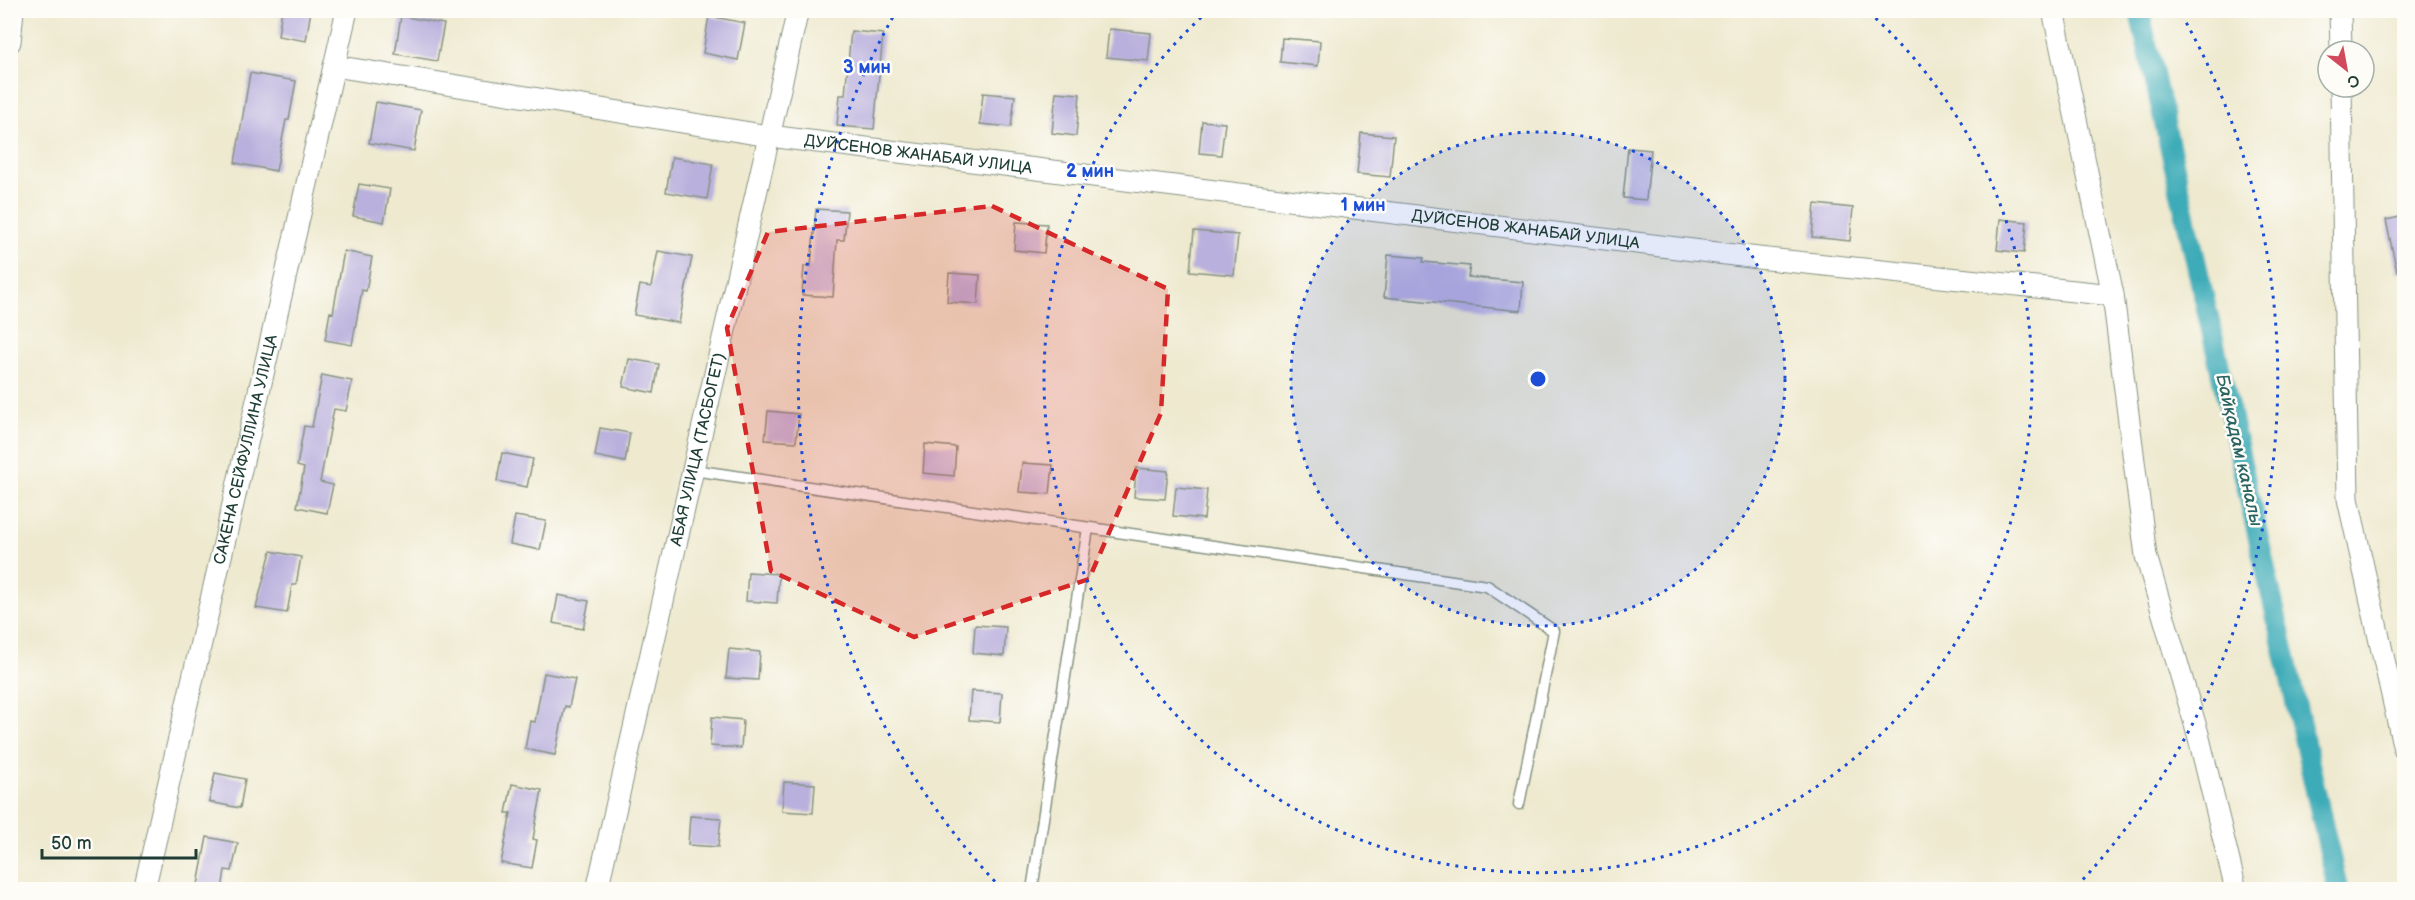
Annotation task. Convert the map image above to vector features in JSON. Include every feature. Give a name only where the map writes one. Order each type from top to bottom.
[{"type":"street","points":[[10,42],[13,10]]},
{"type":"street","name":"САКЕНА СЕЙФУЛЛИНА УЛИЦА","points":[[144,890],[347,10]]},
{"type":"street","name":"АБАЯ УЛИЦА (ТАСБОГЕТ)","points":[[597,890],[798,10]]},
{"type":"street","points":[[2053,10],[2113,295],[2146,556],[2198,734],[2236,890]]},
{"type":"street","points":[[2340,10],[2341,39]]},
{"type":"street","name":"ДУЙСЕНОВ ЖАНАБАЙ УЛИЦА","points":[[334,66],[769,136],[1758,258],[2113,295]]},
{"type":"street","points":[[2341,99],[2348,499],[2404,749]]},
{"type":"lane","points":[[693,470],[1487,586],[1554,632],[1519,804]]},
{"type":"lane","points":[[1032,890],[1088,528]]},
{"type":"highlighted area","points":[[992,206],[1168,289],[1161,413],[1089,579],[914,637],[771,571],[727,328],[768,232]]},
{"type":"building","points":[[282,10],[311,10],[306,41],[278,36]]},
{"type":"building","points":[[401,16],[444,24],[437,61],[395,54]]},
{"type":"building","points":[[709,16],[745,23],[738,60],[703,53]]},
{"type":"building","points":[[1109,29],[1151,33],[1148,61],[1106,57]]},
{"type":"building","points":[[851,31],[883,34],[874,129],[837,126],[840,95],[845,95]]},
{"type":"building","points":[[1282,38],[1320,41],[1318,66],[1280,62]]},
{"type":"building","points":[[250,73],[296,81],[276,171],[235,163]]},
{"type":"building","points":[[1056,92],[1080,94],[1076,136],[1052,133]]},
{"type":"building","points":[[983,93],[1015,96],[1011,127],[980,124]]},
{"type":"building","points":[[376,102],[421,110],[414,151],[369,143]]},
{"type":"building","points":[[1202,121],[1225,123],[1221,155],[1199,153]]},
{"type":"building","points":[[1361,133],[1394,136],[1390,177],[1357,174]]},
{"type":"building","points":[[1628,148],[1651,150],[1646,200],[1623,198]]},
{"type":"building","points":[[672,157],[713,164],[707,199],[666,192]]},
{"type":"building","points":[[359,184],[390,189],[384,222],[353,216]]},
{"type":"building","points":[[1815,204],[1853,208],[1850,241],[1812,237]]},
{"type":"building","points":[[816,209],[847,211],[844,240],[837,240],[833,297],[802,295],[804,266],[811,266]]},
{"type":"building","points":[[2404,216],[2404,271],[2397,272],[2386,220]]},
{"type":"building","points":[[2000,219],[2027,222],[2024,253],[1997,250]]},
{"type":"building","points":[[1016,222],[1047,224],[1044,253],[1014,250]]},
{"type":"building","points":[[1194,231],[1238,235],[1234,275],[1190,271]]},
{"type":"building","points":[[344,251],[372,257],[366,291],[362,290],[352,345],[325,340],[330,312],[333,313]]},
{"type":"building","points":[[658,251],[692,257],[679,323],[634,315],[640,285],[651,287]]},
{"type":"building","points":[[1388,255],[1424,258],[1423,262],[1470,266],[1468,277],[1523,282],[1521,311],[1384,297]]},
{"type":"building","points":[[949,273],[980,275],[978,304],[947,302]]},
{"type":"building","points":[[629,359],[659,364],[654,393],[623,387]]},
{"type":"building","points":[[322,375],[352,381],[346,411],[334,409],[320,482],[333,485],[327,513],[297,507],[304,468],[297,466],[304,426],[312,427]]},
{"type":"building","points":[[768,411],[799,414],[796,442],[765,440]]},
{"type":"building","points":[[600,428],[630,433],[625,462],[595,456]]},
{"type":"building","points":[[925,444],[956,447],[954,476],[923,473]]},
{"type":"building","points":[[502,453],[533,459],[527,487],[497,481]]},
{"type":"building","points":[[1022,463],[1053,465],[1050,494],[1019,492]]},
{"type":"building","points":[[1136,468],[1168,471],[1165,499],[1134,497]]},
{"type":"building","points":[[1176,487],[1207,490],[1204,519],[1173,516]]},
{"type":"building","points":[[515,516],[546,521],[540,550],[510,544]]},
{"type":"building","points":[[271,551],[301,557],[296,585],[292,585],[287,613],[256,608]]},
{"type":"building","points":[[748,572],[779,574],[777,603],[746,601]]},
{"type":"building","points":[[558,595],[589,601],[583,629],[553,623]]},
{"type":"building","points":[[975,625],[1006,627],[1004,656],[973,653]]},
{"type":"building","points":[[729,649],[760,652],[758,680],[726,678]]},
{"type":"building","points":[[544,673],[575,679],[569,707],[565,706],[555,755],[525,749],[530,721],[535,722]]},
{"type":"building","points":[[971,691],[1002,693],[1000,722],[969,720]]},
{"type":"building","points":[[712,717],[743,720],[741,748],[710,746]]},
{"type":"building","points":[[215,773],[245,779],[240,808],[209,802]]},
{"type":"building","points":[[784,782],[815,784],[813,813],[782,811]]},
{"type":"building","points":[[512,784],[542,790],[533,839],[537,840],[532,868],[501,863],[511,813],[506,813]]},
{"type":"building","points":[[690,816],[721,818],[718,847],[688,845]]},
{"type":"building","points":[[207,837],[238,843],[232,871],[225,870],[222,890],[197,890]]},
{"type":"waterway","name":"Байқадам каналы","points":[[2139,10],[2338,890]]}]
